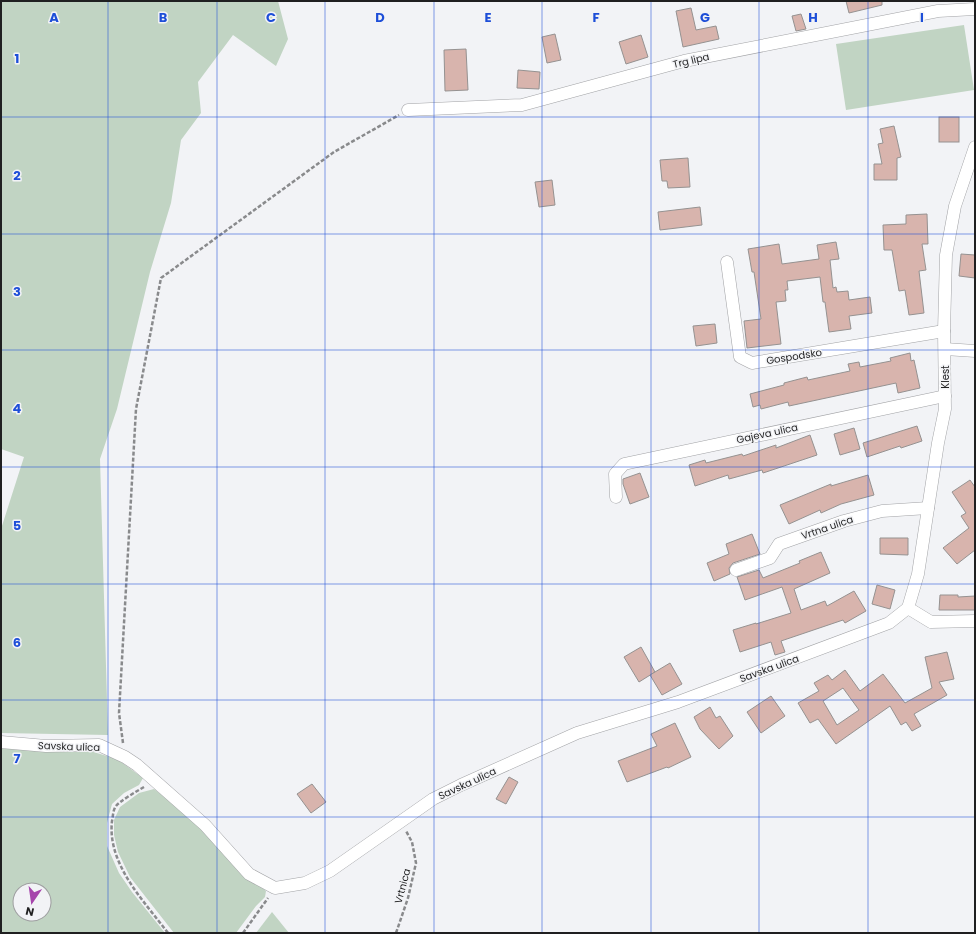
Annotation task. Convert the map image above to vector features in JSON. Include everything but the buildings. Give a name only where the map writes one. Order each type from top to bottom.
[{"type":"street","name":"Trg lipa","points":[[408,110],[522,105],[684,61],[930,13],[975,9]]},
{"type":"street","name":"Klest","points":[[908,608],[918,574],[938,443],[945,409],[944,331],[946,255],[954,206],[975,147]]},
{"type":"street","name":"Gospodsko","points":[[727,262],[740,357],[752,363],[944,331]]},
{"type":"street","points":[[945,349],[975,351]]},
{"type":"street","name":"Gajeva ulica","points":[[616,497],[615,474],[624,464],[945,396]]},
{"type":"street","name":"Vrtna ulica","points":[[736,570],[770,558],[779,544],[844,520],[882,511],[928,508]]},
{"type":"street","name":"Savska ulica","points":[[1,742],[46,746],[99,745],[125,757],[154,780],[205,825],[249,874],[275,888],[305,883],[330,871],[433,799],[461,784],[577,734],[678,702],[889,623],[908,608]]},
{"type":"street","points":[[908,608],[930,622],[975,621]]},
{"type":"path","points":[[125,757],[120,713],[136,409],[161,278],[334,152],[408,110]]},
{"type":"path","points":[[154,780],[116,806],[113,813],[111,832],[114,850],[125,875],[168,933]]},
{"type":"path","name":"Vrtnica","points":[[396,933],[408,898],[416,863],[412,842],[401,822]]},
{"type":"path","points":[[243,933],[275,888]]},
{"type":"green space","points":[[1,1],[278,1],[288,39],[276,66],[233,35],[198,82],[201,113],[181,140],[171,203],[150,272],[117,409],[100,459],[108,735],[1,733],[1,529],[24,457],[1,449]]},
{"type":"green space","points":[[964,25],[974,90],[846,110],[836,44]]},
{"type":"green space","points":[[1,748],[90,751],[117,759],[143,778],[139,785],[124,793],[112,804],[107,823],[107,846],[119,873],[132,892],[165,933],[1,933]]},
{"type":"green space","points":[[154,789],[182,810],[266,891],[265,897],[256,906],[236,933],[174,933],[130,877],[118,852],[114,835],[114,820],[120,807],[139,793]]},
{"type":"green space","points":[[272,912],[289,933],[256,933]]}]
